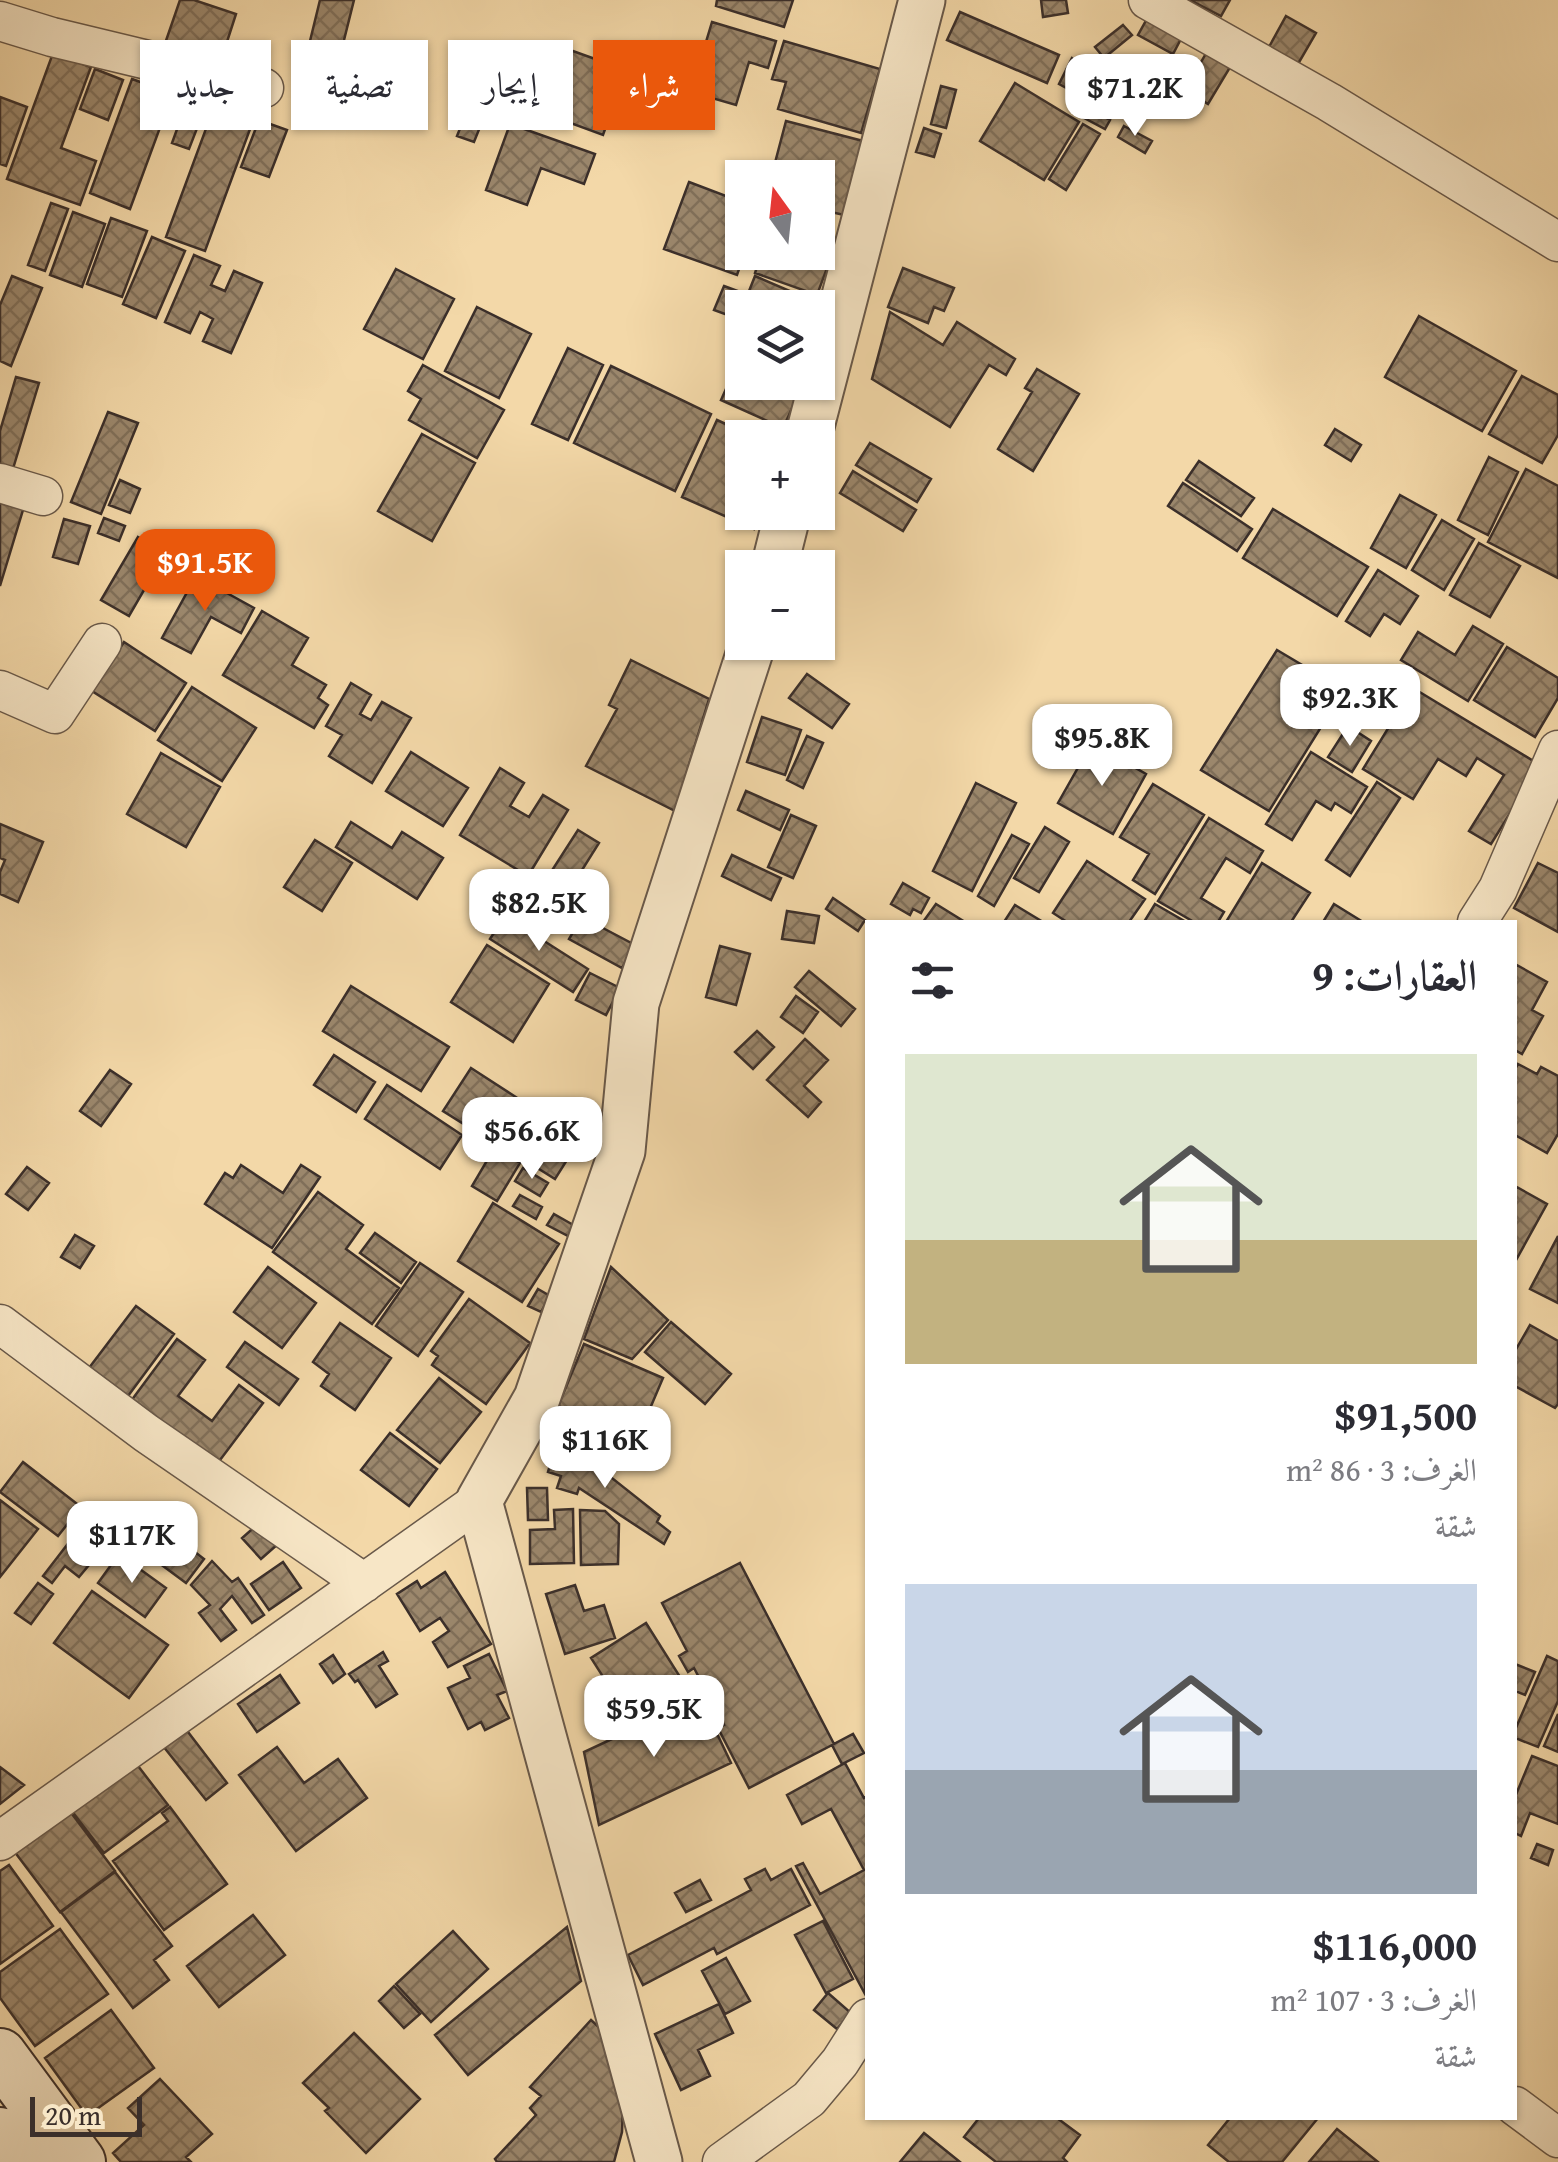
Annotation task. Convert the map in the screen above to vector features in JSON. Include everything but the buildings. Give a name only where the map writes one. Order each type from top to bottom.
[{"type":"main road","points":[[0,2055],[79,2162]]},
{"type":"main road","points":[[0,2134],[22,2162]]},
{"type":"street","points":[[813,420],[922,0]]},
{"type":"street","points":[[1148,0],[1329,102],[1558,242]]},
{"type":"street","points":[[0,20],[52,38],[140,59]]},
{"type":"street","points":[[0,483],[43,496]]},
{"type":"street","points":[[0,690],[55,714],[102,643]]},
{"type":"street","points":[[0,1840],[479,1501],[537,1398],[622,1151],[636,1003],[747,660]]},
{"type":"street","points":[[1478,920],[1498,888],[1558,750]]},
{"type":"street","points":[[0,1324],[146,1433],[364,1582]]},
{"type":"street","points":[[479,1501],[660,2162]]},
{"type":"street","points":[[722,2162],[809,2099],[840,2062],[865,2023]]},
{"type":"street","points":[[1517,2107],[1558,2138]]}]
